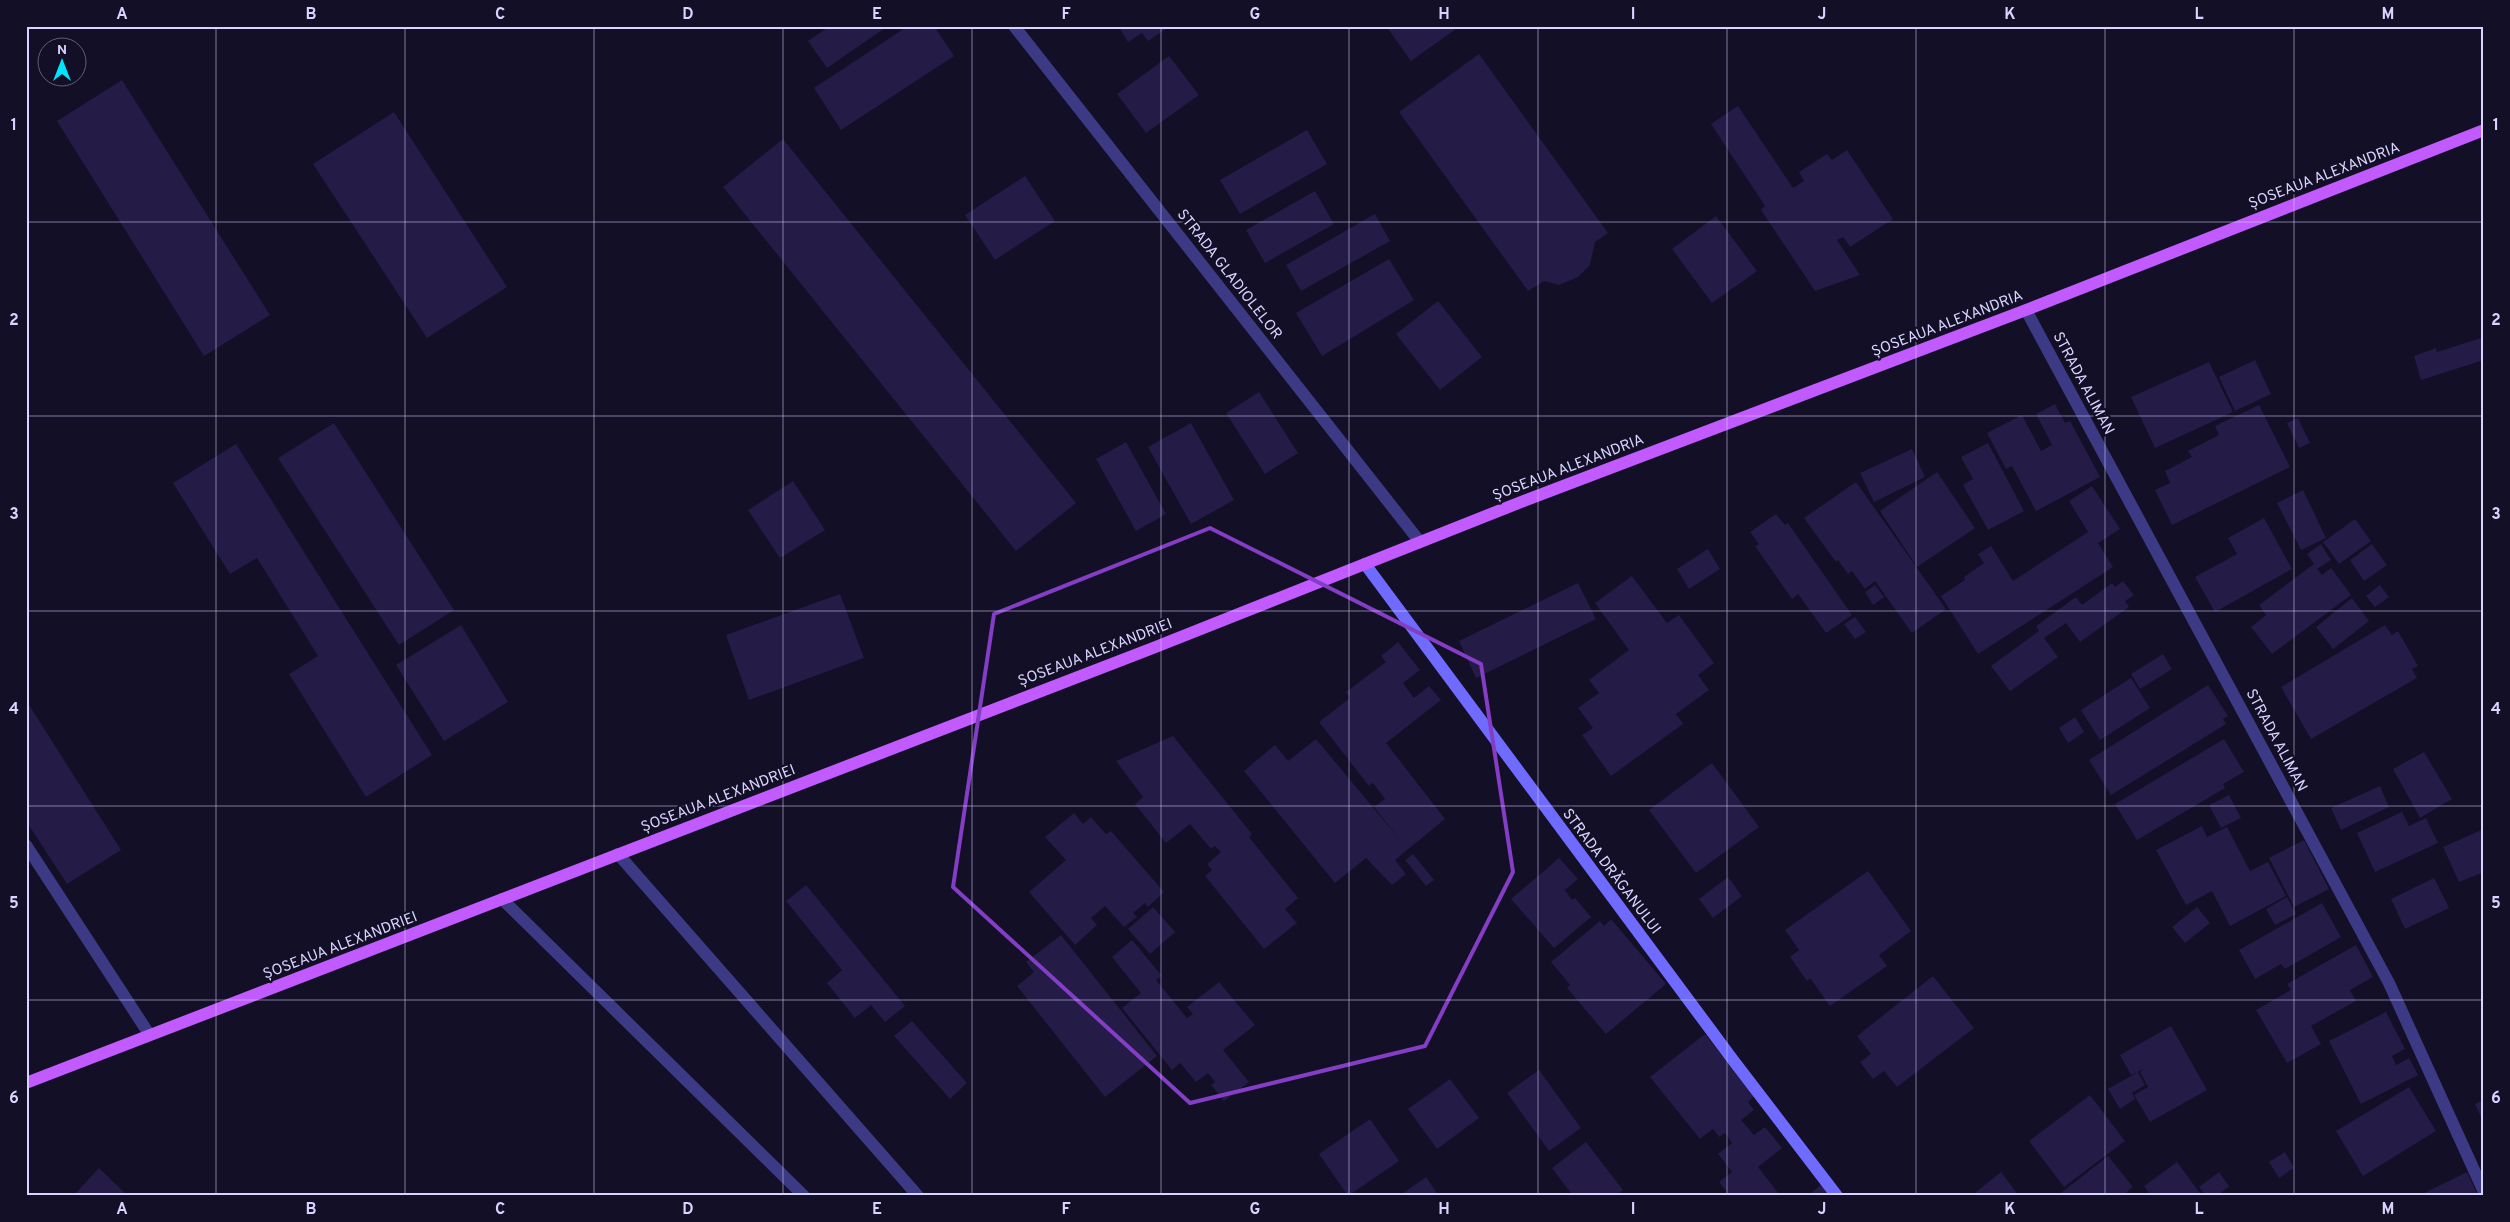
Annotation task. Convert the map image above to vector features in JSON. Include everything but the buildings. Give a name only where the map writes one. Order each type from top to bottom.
[{"type":"main road","name":"ȘOSEAUA ALEXANDRIA","points":[[1420,542],[2026,310],[2484,130]]},
{"type":"main road","name":"ȘOSEAUA ALEXANDRIEI","points":[[26,1083],[1420,542]]},
{"type":"street","name":"STRADA GLADIOLELOR","points":[[1014,26],[1420,542]]},
{"type":"street","name":"STRADA ALIMAN","points":[[2026,310],[2389,983],[2484,1192]]},
{"type":"street","name":"STRADA DRĂGANULUI","points":[[1365,564],[1733,1060],[1837,1196]]},
{"type":"street","points":[[26,845],[149,1034]]},
{"type":"street","points":[[618,854],[918,1196]]},
{"type":"street","points":[[502,899],[804,1196]]},
{"type":"highlighted area","points":[[1210,528],[1481,664],[1513,872],[1425,1046],[1190,1103],[953,887],[994,614]]}]
